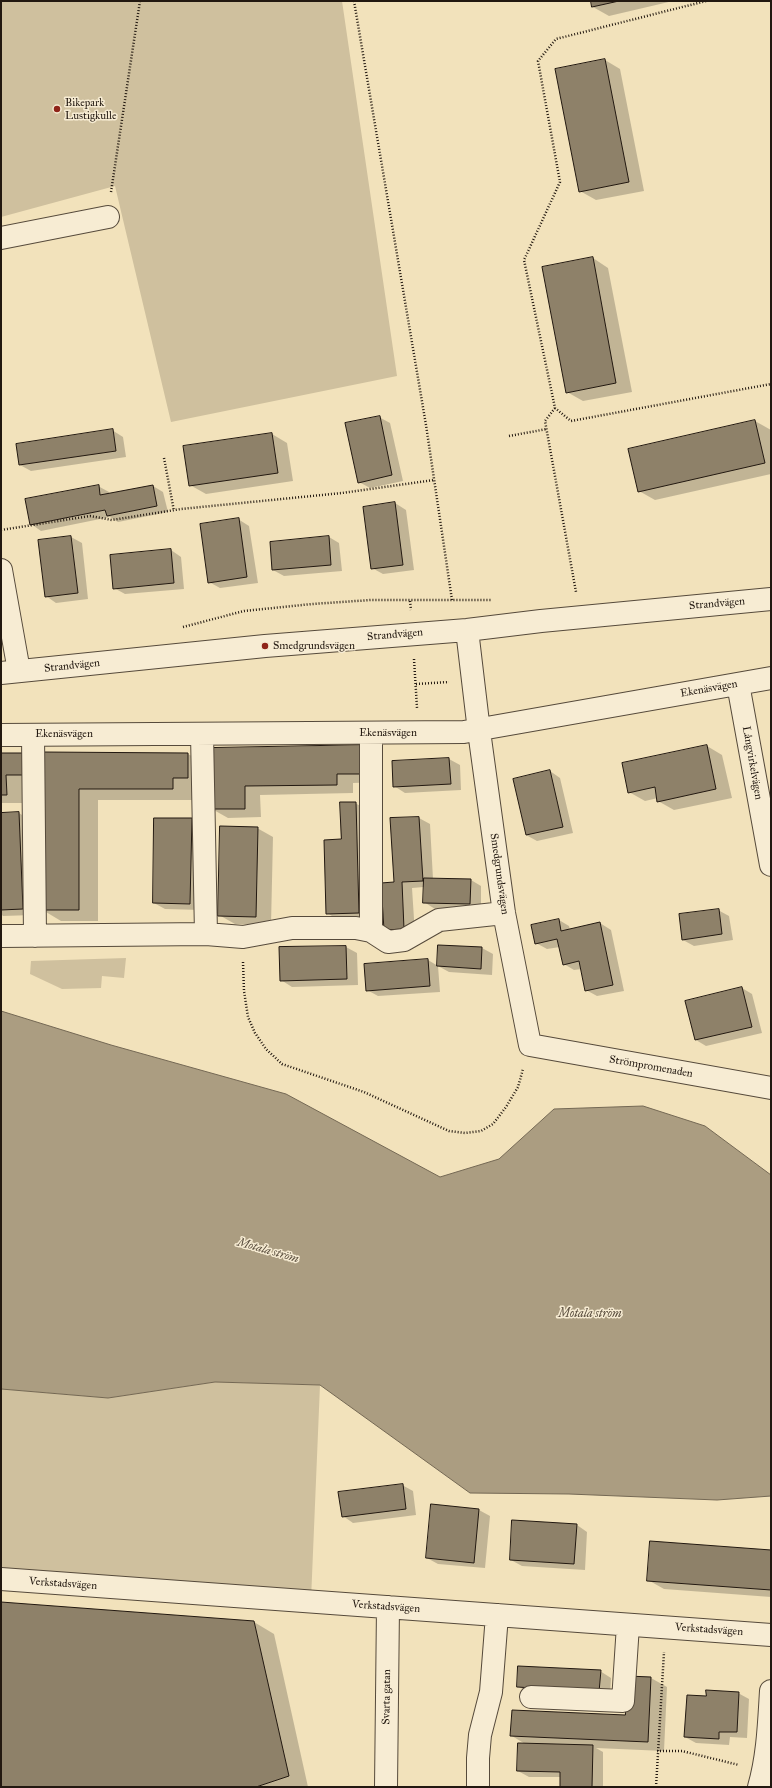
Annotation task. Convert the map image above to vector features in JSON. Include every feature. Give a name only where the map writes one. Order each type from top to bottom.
[{"type":"street","points":[[1,238],[108,217]]},
{"type":"street","name":"Strandvägen","points":[[1,570],[10,672],[265,646],[413,633],[467,630],[541,620],[771,599]]},
{"type":"street","name":"Smedgrundsvägen","points":[[467,630],[504,913],[530,1045]]},
{"type":"street","name":"Ekenäsvägen","points":[[1,735],[479,731],[771,678]]},
{"type":"street","name":"Långvirkelvägen","points":[[738,684],[771,865]]},
{"type":"street","points":[[371,733],[371,931]]},
{"type":"street","points":[[202,734],[206,934]]},
{"type":"street","points":[[33,735],[35,936]]},
{"type":"street","points":[[1,936],[206,934],[243,937],[292,928],[356,928],[371,931],[388,942],[404,940],[439,920],[504,913]]},
{"type":"street","name":"Strömpromenaden","points":[[530,1045],[771,1088]]},
{"type":"street","name":"Verkstadsvägen","points":[[1,1579],[771,1635]]},
{"type":"street","name":"Svarta gatan","points":[[386,1787],[388,1607]]},
{"type":"street","points":[[478,1787],[480,1743],[491,1692],[497,1615]]},
{"type":"street","points":[[531,1697],[623,1700],[628,1625]]},
{"type":"street","points":[[761,1779],[769,1725],[771,1691]]},
{"type":"path","points":[[108,217],[140,1]]},
{"type":"path","points":[[354,1],[434,480],[452,600]]},
{"type":"path","points":[[706,1],[556,39],[538,61],[560,182],[524,260],[555,408],[571,421],[771,384]]},
{"type":"path","points":[[555,408],[545,421],[576,592]]},
{"type":"path","points":[[508,436],[547,429]]},
{"type":"path","points":[[164,458],[174,511]]},
{"type":"path","points":[[1,530],[90,516],[112,520],[174,511],[342,493],[434,480]]},
{"type":"path","points":[[184,627],[244,611],[356,601],[492,600]]},
{"type":"path","points":[[410,601],[419,732]]},
{"type":"path","points":[[416,684],[474,681]]},
{"type":"path","points":[[243,937],[244,991],[248,1017],[255,1033],[266,1049],[282,1064],[364,1092],[449,1132],[466,1133],[481,1131],[493,1124],[506,1107],[518,1087],[530,1045]]},
{"type":"path","points":[[656,1787],[665,1627]]},
{"type":"path","points":[[657,1751],[682,1751],[701,1754],[761,1779]]},
{"type":"shaded area","points":[[1,1],[342,1],[397,376],[171,422],[115,186],[1,217]]},
{"type":"shaded area","points":[[126,958],[124,978],[102,976],[101,988],[62,989],[30,974],[31,961]]},
{"type":"shaded area","points":[[215,1382],[320,1385],[311,1600],[1,1577],[1,1389],[108,1398]]},
{"type":"water","name":"Motala ström","points":[[1,1011],[111,1045],[286,1094],[440,1177],[499,1159],[554,1109],[643,1106],[705,1126],[771,1175],[771,1496],[717,1500],[569,1494],[470,1493],[320,1385],[215,1382],[108,1398],[1,1389]]},
{"type":"building","points":[[591,1],[619,1],[592,7]]},
{"type":"building","points":[[605,59],[629,182],[579,192],[555,69]]},
{"type":"building","points":[[593,257],[616,383],[566,393],[542,267]]},
{"type":"building","points":[[380,416],[392,475],[358,483],[345,423]]},
{"type":"building","points":[[755,420],[765,463],[638,492],[628,449]]},
{"type":"building","points":[[113,429],[116,451],[19,465],[16,444]]},
{"type":"building","points":[[272,433],[278,473],[189,486],[183,446]]},
{"type":"building","points":[[99,485],[100,495],[153,485],[157,506],[107,516],[105,510],[30,525],[25,499]]},
{"type":"building","points":[[395,502],[403,565],[371,569],[363,507]]},
{"type":"building","points":[[239,518],[247,577],[208,583],[200,524]]},
{"type":"building","points":[[71,536],[78,593],[45,597],[38,540]]},
{"type":"building","points":[[329,536],[331,565],[272,570],[270,542]]},
{"type":"building","points":[[171,549],[174,583],[113,589],[110,555]]},
{"type":"building","points":[[368,745],[368,774],[337,774],[337,785],[245,786],[245,809],[211,809],[210,748]]},
{"type":"building","points":[[707,745],[716,789],[657,802],[655,787],[628,793],[622,763]]},
{"type":"building","points":[[40,752],[188,753],[188,778],[173,778],[173,789],[79,789],[79,910],[40,910]]},
{"type":"building","points":[[1,753],[24,753],[24,775],[6,775],[7,795],[1,795]]},
{"type":"building","points":[[449,758],[451,784],[393,787],[392,761]]},
{"type":"building","points":[[550,770],[563,827],[526,835],[513,779]]},
{"type":"building","points":[[340,802],[356,802],[359,913],[326,914],[324,840],[341,839]]},
{"type":"building","points":[[19,812],[23,909],[1,910],[1,813]]},
{"type":"building","points":[[419,817],[423,881],[402,882],[404,929],[384,930],[381,883],[394,882],[390,818]]},
{"type":"building","points":[[154,818],[192,818],[190,904],[153,903]]},
{"type":"building","points":[[220,826],[258,827],[256,917],[218,916]]},
{"type":"building","points":[[424,878],[471,879],[470,904],[423,903]]},
{"type":"building","points":[[719,909],[722,934],[682,940],[679,914]]},
{"type":"building","points":[[559,919],[561,931],[600,922],[613,985],[585,991],[579,961],[563,965],[557,939],[535,944],[531,925]]},
{"type":"building","points":[[438,945],[482,947],[481,969],[437,966]]},
{"type":"building","points":[[346,946],[347,979],[280,981],[279,947]]},
{"type":"building","points":[[428,959],[430,986],[366,991],[364,964]]},
{"type":"building","points":[[742,987],[752,1027],[695,1040],[685,1001]]},
{"type":"building","points":[[403,1484],[406,1509],[342,1517],[338,1492]]},
{"type":"building","points":[[431,1504],[479,1509],[474,1563],[426,1558]]},
{"type":"building","points":[[512,1520],[577,1524],[574,1564],[510,1560]]},
{"type":"building","points":[[650,1541],[771,1550],[771,1590],[647,1581]]},
{"type":"building","points":[[1,1602],[254,1621],[289,1776],[256,1787],[1,1787]]},
{"type":"building","points":[[518,1666],[601,1670],[599,1692],[517,1687]]},
{"type":"building","points":[[627,1676],[651,1677],[648,1742],[510,1736],[512,1710],[625,1715]]},
{"type":"building","points":[[706,1690],[739,1692],[737,1732],[719,1732],[719,1739],[684,1737],[687,1695],[706,1696]]},
{"type":"building","points":[[518,1743],[593,1745],[592,1787],[560,1787],[560,1772],[517,1771]]},
{"type":"place","name":"Bikepark Lustigkulle","points":[[57,109]]},
{"type":"place","name":"Smedgrundsvägen","points":[[265,646]]}]
